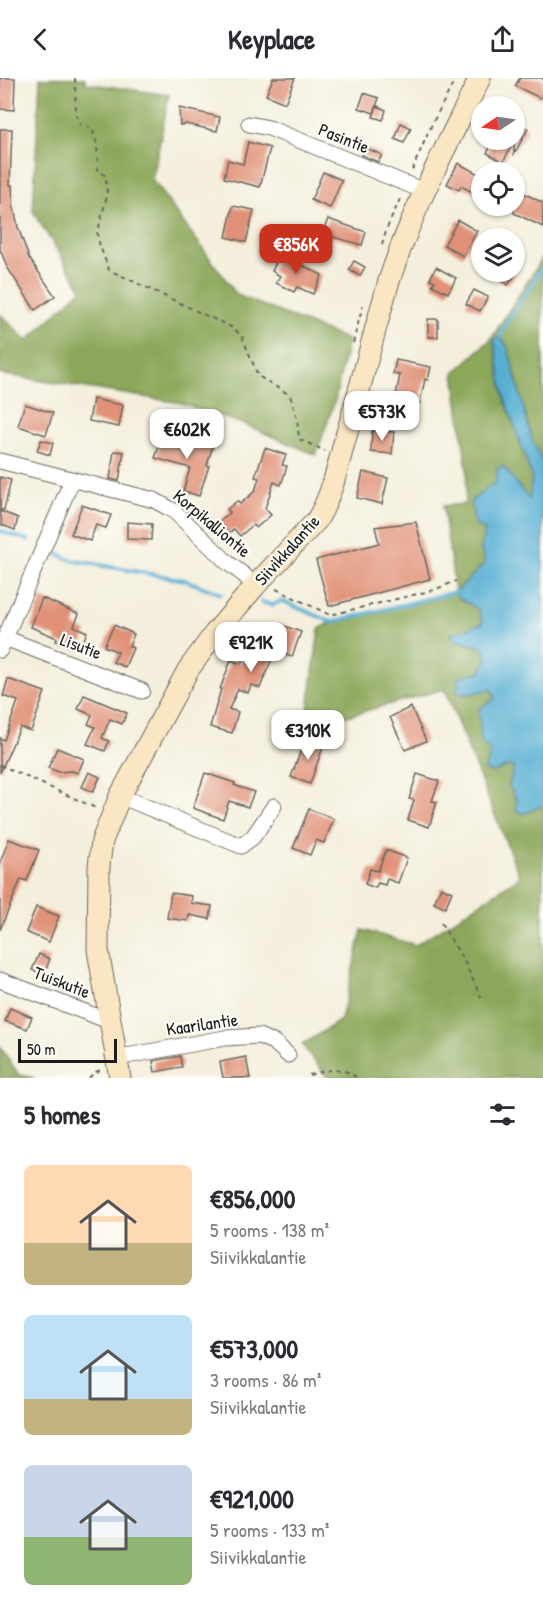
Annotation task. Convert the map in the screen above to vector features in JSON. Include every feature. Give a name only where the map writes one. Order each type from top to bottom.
[{"type":"main road","name":"Siivikkalantie","points":[[113,1068],[110,1021],[98,950],[99,866],[102,840],[120,796],[188,670],[215,633],[258,583],[317,520],[326,503],[334,482],[390,279],[403,242],[424,191],[480,78]]},
{"type":"street","name":"Pasintie","points":[[249,124],[269,128],[424,191]]},
{"type":"street","name":"Korpikalliontie","points":[[0,461],[154,500],[174,511],[228,563],[258,583]]},
{"type":"street","points":[[2,644],[72,480]]},
{"type":"street","name":"Lisutie","points":[[2,644],[142,691]]},
{"type":"street","points":[[120,796],[241,846],[253,837],[274,806]]},
{"type":"street","name":"Tuiskutie","points":[[0,980],[110,1021]]},
{"type":"street","name":"Kaarilantie","points":[[113,1068],[225,1038],[260,1036],[275,1043],[288,1055]]},
{"type":"path","points":[[75,78],[76,115],[81,126],[92,128],[97,144],[98,171],[106,176],[107,196],[98,234],[109,270],[234,328],[242,336],[258,376],[290,394],[297,418],[299,439],[326,452]]},
{"type":"path","points":[[258,583],[330,615],[434,590],[456,580]]},
{"type":"path","points":[[0,765],[96,808]]},
{"type":"path","points":[[441,923],[483,999]]},
{"type":"path","points":[[89,1078],[95,1072],[113,1068]]},
{"type":"path","points":[[309,1075],[326,1070],[347,1070],[357,1078]]},
{"type":"green space","points":[[40,78],[85,78],[85,83],[169,95],[152,180],[237,295],[348,340],[335,400],[316,455],[246,425],[181,403],[0,374],[0,314],[27,341],[82,289],[33,212]]},
{"type":"green space","points":[[543,257],[543,463],[532,440],[508,348],[501,337],[494,341],[504,396],[532,477],[529,500],[497,469],[496,482],[471,501],[485,530],[481,549],[485,563],[459,598],[478,609],[483,623],[456,640],[484,648],[488,659],[480,672],[457,693],[470,694],[491,689],[495,699],[491,753],[493,772],[508,766],[514,767],[509,786],[524,814],[543,805],[543,1078],[328,1078],[302,1045],[341,1020],[362,930],[416,945],[520,877],[444,689],[344,717],[308,709],[319,629],[332,622],[455,592],[443,506],[465,504],[467,470],[454,373],[491,339]]},
{"type":"green space","points":[[0,1047],[19,1075],[35,1078],[0,1078]]},
{"type":"water","points":[[501,337],[508,348],[532,440],[543,463],[543,805],[524,814],[516,810],[517,800],[509,786],[514,767],[508,766],[493,772],[484,770],[491,753],[481,742],[479,708],[495,699],[491,689],[470,694],[457,693],[458,677],[481,672],[487,659],[484,648],[456,640],[451,634],[483,623],[478,609],[459,598],[456,592],[485,563],[481,549],[485,530],[475,525],[471,501],[496,482],[497,469],[503,466],[529,499],[532,477],[504,396],[494,340]]},
{"type":"building","points":[[0,78],[15,78],[14,110],[0,109]]},
{"type":"building","points":[[273,78],[295,78],[285,103],[266,95]]},
{"type":"building","points":[[520,78],[543,78],[543,92],[540,98],[515,86]]},
{"type":"building","points":[[364,93],[379,98],[374,113],[359,108]]},
{"type":"building","points":[[377,106],[386,110],[383,120],[373,117]]},
{"type":"building","points":[[179,108],[220,117],[217,131],[186,124],[180,125]]},
{"type":"building","points":[[401,123],[411,128],[404,143],[395,139]]},
{"type":"building","points":[[0,129],[12,129],[10,185],[12,185],[18,227],[29,258],[55,296],[35,310],[7,267],[0,249]]},
{"type":"building","points":[[248,142],[270,148],[260,187],[224,178],[228,160],[243,164]]},
{"type":"building","points":[[364,147],[382,155],[378,162],[361,155]]},
{"type":"building","points":[[489,150],[509,150],[503,162],[487,153]]},
{"type":"building","points":[[458,163],[471,170],[471,191],[461,186],[459,190],[447,184]]},
{"type":"building","points":[[323,172],[342,180],[330,208],[311,200]]},
{"type":"building","points":[[525,194],[543,203],[543,227],[520,216],[525,216]]},
{"type":"building","points":[[233,206],[254,210],[246,242],[226,237]]},
{"type":"building","points":[[328,219],[366,232],[362,245],[322,234]]},
{"type":"building","points":[[458,220],[472,228],[471,242],[463,256],[444,245]]},
{"type":"building","points":[[280,254],[322,275],[313,294],[297,287],[294,292],[276,283],[280,276],[272,271]]},
{"type":"building","points":[[354,261],[365,267],[360,276],[349,270]]},
{"type":"building","points":[[436,267],[456,278],[448,293],[432,285],[435,281],[430,279]]},
{"type":"building","points":[[474,290],[488,297],[480,311],[466,304]]},
{"type":"building","points":[[428,319],[438,319],[438,337],[428,337]]},
{"type":"building","points":[[396,360],[431,367],[428,380],[425,379],[420,403],[395,400],[400,375],[393,374]]},
{"type":"building","points":[[93,399],[123,405],[119,427],[89,421]]},
{"type":"building","points":[[25,404],[53,413],[46,435],[18,426]]},
{"type":"building","points":[[372,431],[394,432],[392,454],[371,452]]},
{"type":"building","points":[[163,434],[200,446],[201,442],[213,445],[199,496],[183,491],[190,468],[155,458]]},
{"type":"building","points":[[41,440],[53,443],[50,455],[37,451]]},
{"type":"building","points":[[265,448],[286,455],[282,465],[287,466],[281,485],[274,482],[265,508],[271,515],[256,528],[253,525],[240,536],[234,529],[224,537],[215,526],[230,512],[227,509],[237,501],[240,504],[255,491],[259,478],[255,477]]},
{"type":"building","points":[[114,451],[124,452],[119,481],[110,479]]},
{"type":"building","points":[[363,472],[388,478],[382,504],[357,498]]},
{"type":"building","points":[[0,477],[11,480],[4,510],[0,510]]},
{"type":"building","points":[[82,505],[111,515],[106,528],[96,525],[90,541],[71,534]]},
{"type":"building","points":[[0,511],[18,518],[15,530],[2,525]]},
{"type":"building","points":[[127,522],[152,524],[151,540],[127,539]]},
{"type":"building","points":[[416,522],[430,579],[329,606],[316,560],[379,543],[375,527]]},
{"type":"building","points":[[42,598],[79,614],[74,626],[87,632],[81,647],[74,644],[72,648],[56,641],[57,638],[31,627]]},
{"type":"building","points":[[279,624],[301,632],[292,657],[275,651],[260,688],[251,685],[248,693],[238,689],[229,709],[238,712],[232,733],[210,727],[220,689],[231,660],[241,664],[245,655],[254,659],[266,628],[276,631]]},
{"type":"building","points":[[114,625],[134,634],[129,646],[133,648],[125,667],[113,662],[118,652],[104,646]]},
{"type":"building","points":[[8,679],[45,692],[31,731],[20,727],[0,773],[0,738],[4,740],[18,701],[3,696]]},
{"type":"building","points":[[84,695],[127,713],[122,724],[110,719],[102,738],[109,741],[105,751],[87,744],[95,727],[88,724],[92,715],[78,709]]},
{"type":"building","points":[[411,707],[426,741],[405,750],[390,717]]},
{"type":"building","points":[[306,737],[324,744],[310,784],[291,777]]},
{"type":"building","points":[[57,748],[84,759],[78,773],[59,772],[48,768]]},
{"type":"building","points":[[89,772],[100,777],[93,792],[82,787]]},
{"type":"building","points":[[205,773],[254,792],[248,807],[229,801],[223,819],[193,808]]},
{"type":"building","points":[[417,774],[439,781],[432,801],[437,802],[429,827],[408,820],[414,800],[409,799]]},
{"type":"building","points":[[309,809],[334,819],[324,843],[316,840],[310,855],[293,848]]},
{"type":"building","points":[[9,839],[39,850],[27,881],[21,879],[0,930],[0,863]]},
{"type":"building","points":[[386,850],[407,858],[398,883],[387,879],[385,885],[378,883],[375,888],[365,884],[370,869],[378,871]]},
{"type":"building","points":[[441,887],[452,892],[445,908],[434,903]]},
{"type":"building","points":[[171,893],[192,896],[191,903],[212,906],[210,919],[189,915],[188,921],[167,918]]},
{"type":"building","points":[[36,907],[59,916],[49,942],[26,932]]},
{"type":"building","points":[[39,954],[50,959],[44,974],[32,970]]},
{"type":"building","points":[[10,1008],[32,1017],[27,1029],[5,1021]]},
{"type":"building","points":[[180,1056],[182,1067],[155,1072],[153,1061]]},
{"type":"building","points":[[246,1057],[250,1078],[223,1078],[220,1062]]},
{"type":"waterway","points":[[501,337],[504,327],[543,267]]},
{"type":"waterway","points":[[0,531],[28,540]]},
{"type":"waterway","points":[[51,551],[71,560],[185,580],[221,594]]},
{"type":"waterway","points":[[261,602],[272,605],[282,601],[332,622],[456,592]]}]
